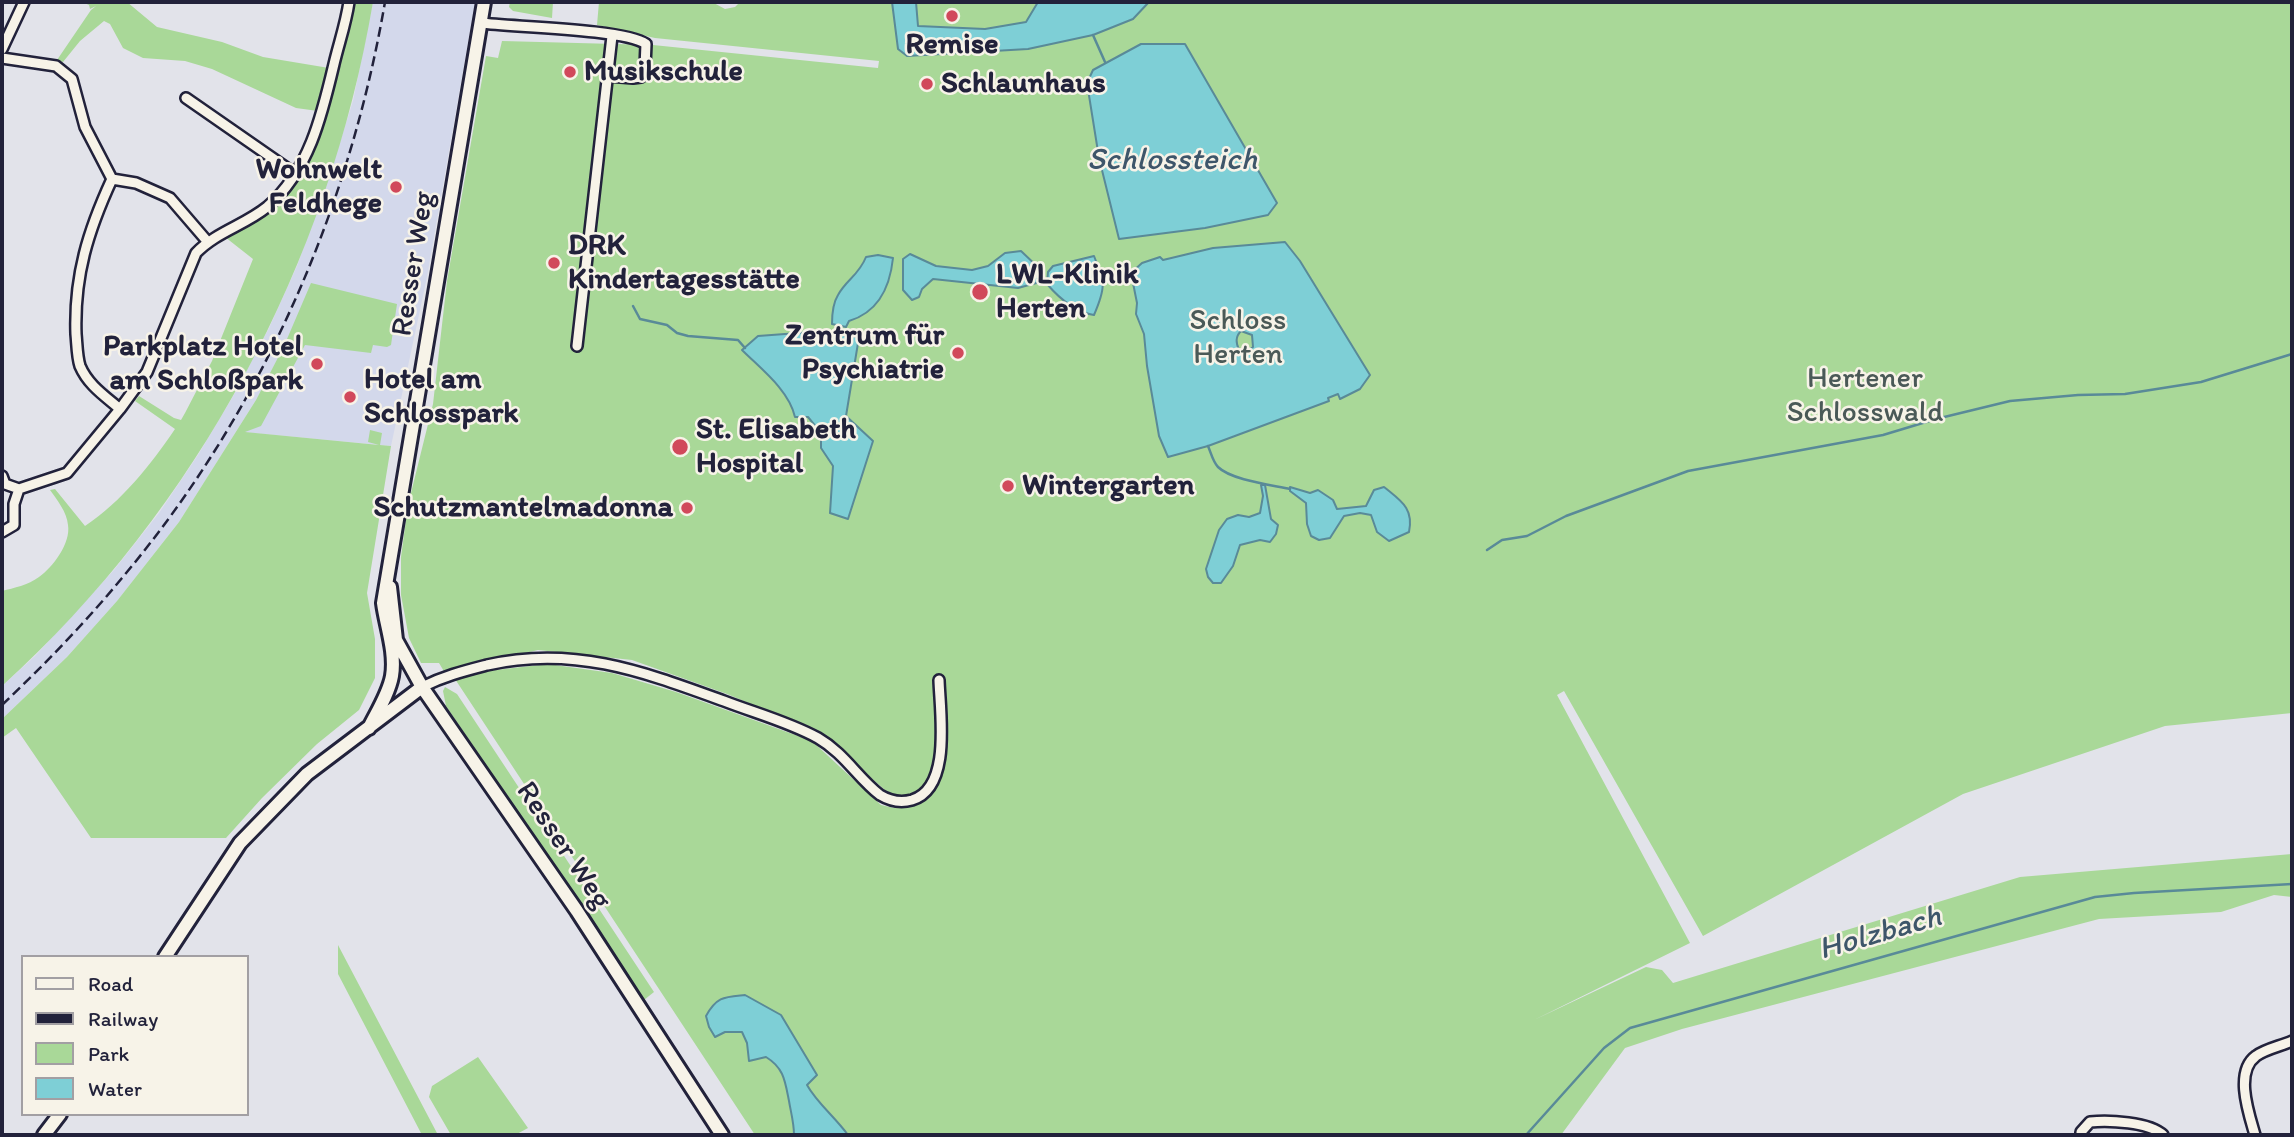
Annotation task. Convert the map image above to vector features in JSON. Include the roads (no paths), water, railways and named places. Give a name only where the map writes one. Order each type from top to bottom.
[{"type":"main road","name":"Resser Weg","points":[[369,728],[392,677],[393,651],[386,628],[383,603],[484,2]]},
{"type":"main road","name":"Resser Weg","points":[[388,576],[396,639],[422,687],[577,911],[722,1135]]},
{"type":"main road","points":[[166,955],[240,843],[307,774],[422,687]]},
{"type":"main road","points":[[44,1135],[58,1116]]},
{"type":"street","points":[[2,49],[24,2]]},
{"type":"street","points":[[3,483],[19,489],[67,473],[147,372],[196,253],[207,241],[267,207],[294,173],[311,146],[349,2]]},
{"type":"street","points":[[481,23],[612,36],[646,44],[645,71],[641,77],[608,76]]},
{"type":"street","points":[[577,346],[612,36]]},
{"type":"street","points":[[2,58],[56,66],[72,79],[85,127],[112,179],[80,266],[75,302],[79,364],[94,387],[120,409]]},
{"type":"street","points":[[186,98],[294,173]]},
{"type":"street","points":[[112,179],[136,183],[170,198],[207,241]]},
{"type":"street","points":[[2,532],[14,525],[14,504],[19,489]]},
{"type":"street","points":[[422,687],[448,674],[523,659],[570,658],[629,668],[818,738],[844,757],[880,795],[904,802],[922,795],[931,786],[939,770],[939,680]]},
{"type":"street","points":[[2255,1135],[2244,1081],[2247,1066],[2256,1056],[2292,1041]]},
{"type":"street","points":[[2081,1135],[2090,1122],[2099,1121],[2150,1126],[2163,1135]]},
{"type":"water","points":[[892,2],[916,2],[918,26],[985,29],[1026,22],[1038,2],[1149,2],[1133,19],[1093,35],[1028,49],[907,56],[898,49]]},
{"type":"water","name":"Schlossteich","points":[[1141,44],[1185,44],[1277,203],[1268,215],[1205,228],[1119,239],[1099,158],[1087,83],[1093,70]]},
{"type":"water","name":"Schlossteich","points":[[1285,242],[1300,261],[1370,375],[1360,389],[1340,399],[1338,394],[1328,398],[1329,401],[1208,446],[1168,457],[1159,436],[1144,334],[1136,314],[1137,303],[1131,273],[1142,263],[1160,257],[1163,260],[1213,248]],"holes":[[[1241,331],[1252,335],[1253,347],[1245,352],[1239,350],[1237,340]]]},
{"type":"water","points":[[1021,251],[1042,271],[1040,282],[1018,288],[933,279],[922,289],[919,297],[912,300],[903,290],[903,259],[910,254],[936,266],[972,270],[988,266],[1005,253]]},
{"type":"water","points":[[878,255],[893,258],[889,279],[881,297],[868,311],[849,321],[846,327],[832,324],[834,305],[841,290],[866,257]]},
{"type":"water","points":[[1094,256],[1103,286],[1094,315],[1068,304],[1047,284],[1048,272],[1053,266]]},
{"type":"water","points":[[812,332],[859,337],[846,416],[873,441],[848,519],[830,513],[833,466],[821,448],[821,433],[808,417],[795,417],[781,389],[742,350],[758,336]]},
{"type":"water","points":[[1261,485],[1265,485],[1271,519],[1278,525],[1276,534],[1270,542],[1260,540],[1240,545],[1233,566],[1221,583],[1213,583],[1206,569],[1219,530],[1227,519],[1260,513],[1263,496]]},
{"type":"water","points":[[1290,487],[1310,493],[1318,490],[1333,500],[1337,509],[1366,506],[1374,490],[1384,487],[1405,506],[1410,517],[1409,532],[1389,541],[1377,532],[1371,515],[1360,513],[1344,516],[1330,538],[1319,540],[1311,536],[1307,524],[1306,503],[1290,491]]},
{"type":"water","points":[[745,995],[781,1015],[817,1075],[807,1085],[848,1135],[794,1135],[786,1087],[777,1066],[766,1057],[749,1061],[747,1043],[742,1032],[725,1032],[715,1037],[706,1016],[710,1009],[722,999]]},
{"type":"waterway","points":[[1093,35],[1105,62]]},
{"type":"waterway","points":[[633,306],[640,319],[667,325],[677,333],[738,340],[745,348]]},
{"type":"waterway","points":[[1487,550],[1502,540],[1527,536],[1566,516],[1688,471],[1883,435],[2010,401],[2125,394],[2201,382],[2292,354]]},
{"type":"waterway","points":[[1208,446],[1215,463],[1224,472],[1290,489]]},
{"type":"waterway","name":"Holzbach","points":[[1526,1135],[1604,1048],[1630,1028],[2095,897],[2292,884]]},
{"type":"railway","points":[[2,705],[49,659],[122,578],[171,515],[216,448],[256,379],[292,307],[348,158],[369,80],[385,2]]},
{"type":"place","name":"Remise","points":[[952,16]]},
{"type":"place","name":"Musikschule","points":[[570,72]]},
{"type":"place","name":"Schlaunhaus","points":[[927,84]]},
{"type":"place","name":"Wohnwelt Feldhege","points":[[396,187]]},
{"type":"place","name":"DRK Kindertagesstätte","points":[[554,263]]},
{"type":"place","name":"LWL-Klinik Herten","points":[[980,292]]},
{"type":"place","name":"Zentrum für Psychiatrie","points":[[958,353]]},
{"type":"place","name":"Parkplatz Hotel am Schloßpark","points":[[317,364]]},
{"type":"place","name":"Hotel am Schlosspark","points":[[350,397]]},
{"type":"place","name":"St. Elisabeth Hospital","points":[[680,447]]},
{"type":"place","name":"Wintergarten","points":[[1008,486]]},
{"type":"place","name":"Schutzmantelmadonna","points":[[687,508]]},
{"type":"park label","name":"Schloss Herten","points":[[1238,338]]},
{"type":"park label","name":"Hertener Schlosswald","points":[[1865,396]]}]
